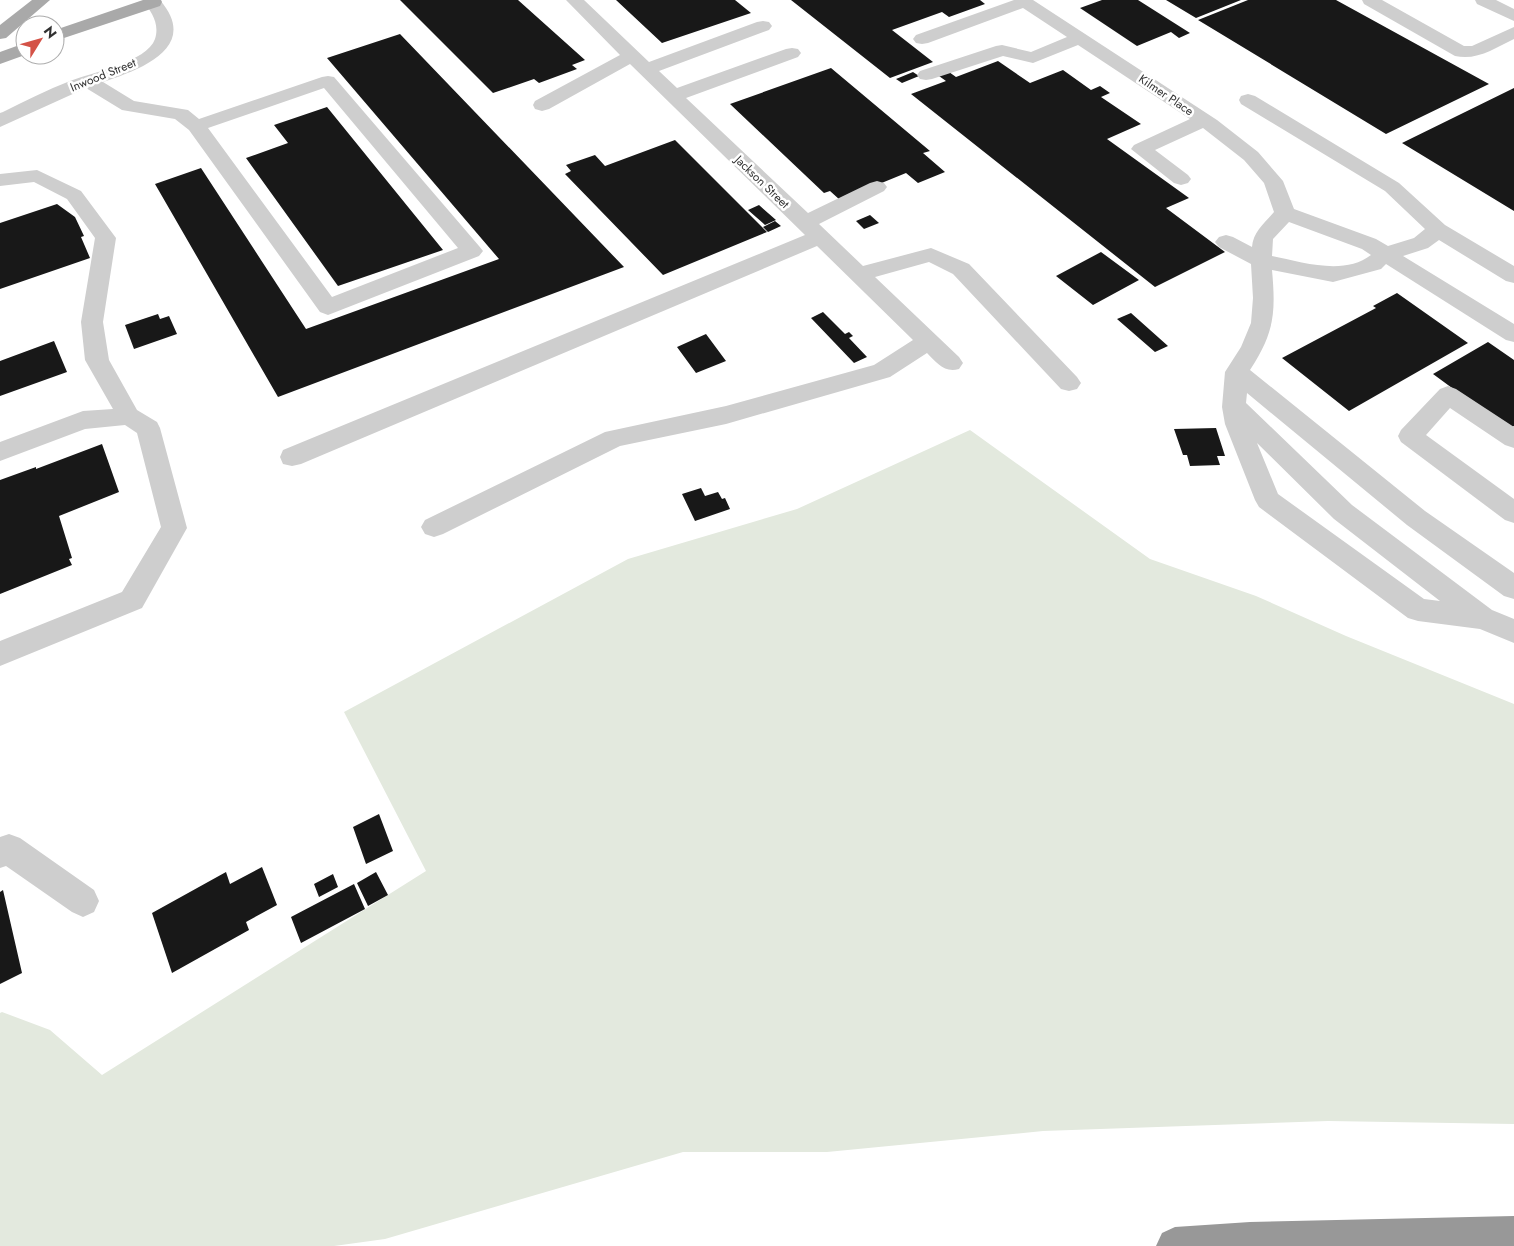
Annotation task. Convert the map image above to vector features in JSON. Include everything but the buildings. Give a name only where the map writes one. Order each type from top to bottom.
[{"type":"highway","points":[[1175,1246],[1250,1240],[1514,1234]]},
{"type":"main road","points":[[0,34],[42,0]]},
{"type":"main road","points":[[65,32],[154,1]]},
{"type":"main road","points":[[0,59],[15,52]]},
{"type":"street","name":"Jackson Street","points":[[574,0],[811,230],[952,363]]},
{"type":"street","points":[[1370,0],[1461,52],[1476,51],[1514,32]]},
{"type":"street","points":[[1483,0],[1514,16]]},
{"type":"street","name":"Inwood Street","points":[[0,121],[19,110],[147,57],[157,49],[165,38],[166,28],[154,1]]},
{"type":"street","points":[[922,39],[1023,1]]},
{"type":"street","name":"Kilmer Place","points":[[1023,1],[1204,120],[1251,156],[1273,181],[1285,213]]},
{"type":"street","points":[[646,70],[763,26]]},
{"type":"street","points":[[926,75],[1002,50],[1033,58],[1080,38]]},
{"type":"street","points":[[673,96],[792,53]]},
{"type":"street","points":[[542,105],[631,56]]},
{"type":"street","points":[[88,81],[129,106],[181,114],[196,126],[328,307],[472,251],[328,80],[196,126]]},
{"type":"street","points":[[1248,100],[1392,187],[1438,230],[1514,276]]},
{"type":"street","points":[[1181,179],[1142,149],[1204,120]]},
{"type":"street","points":[[0,180],[37,176],[74,195],[106,238],[92,322],[97,360],[129,416],[148,428],[174,528],[132,600],[0,654]]},
{"type":"street","points":[[292,457],[811,230],[877,187]]},
{"type":"street","points":[[1514,334],[1370,244],[1285,213],[1263,238],[1261,261],[1264,298],[1262,323],[1252,348],[1237,372],[1234,407],[1237,424],[1268,500],[1418,610],[1482,618],[1514,631]]},
{"type":"street","points":[[1226,242],[1261,261],[1333,275],[1373,264],[1385,254],[1421,243],[1438,230]]},
{"type":"street","points":[[858,274],[931,255],[960,269],[1069,383]]},
{"type":"street","points":[[434,527],[614,438],[726,415],[882,371],[928,341]]},
{"type":"street","points":[[1237,372],[1416,518],[1514,588]]},
{"type":"street","points":[[1514,439],[1448,395],[1410,436],[1514,513]]},
{"type":"street","points":[[1234,407],[1343,512],[1482,618]]},
{"type":"street","points":[[0,452],[83,420],[129,416]]},
{"type":"street","points":[[0,853],[9,849],[83,901]]},
{"type":"shaded area","points":[[970,430],[1150,559],[1256,596],[1346,636],[1514,704],[1514,1124],[1328,1121],[1043,1131],[827,1152],[683,1152],[385,1239],[334,1246],[0,1246],[0,1013],[2,1012],[50,1030],[102,1075],[426,871],[344,712],[628,559],[797,509]]}]
